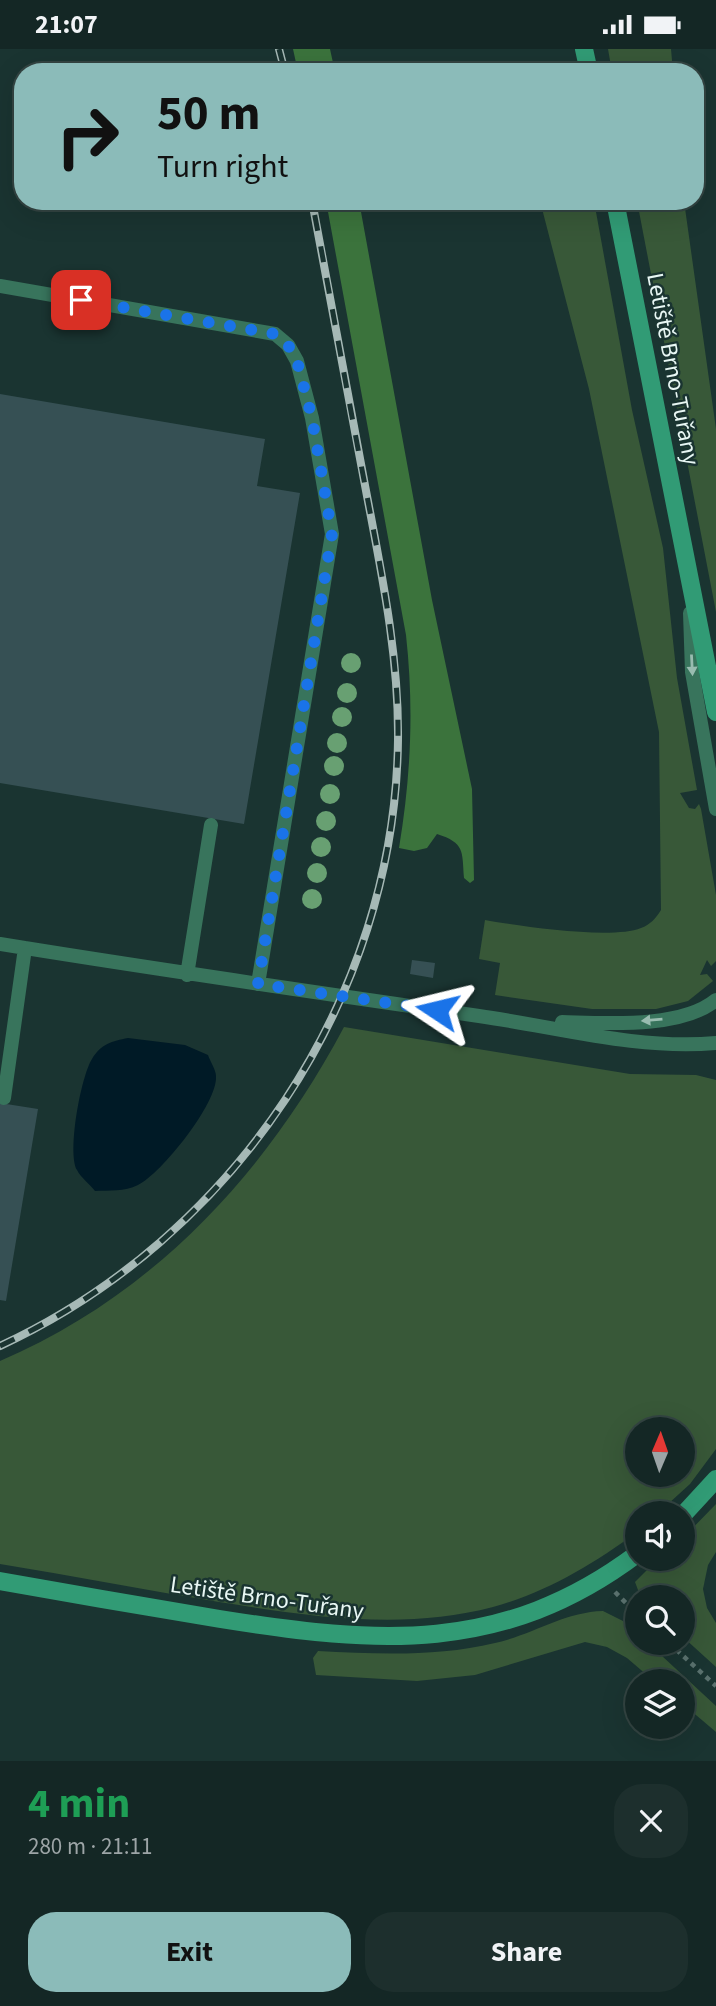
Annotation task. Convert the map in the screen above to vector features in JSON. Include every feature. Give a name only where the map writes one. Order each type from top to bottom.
[{"type":"street","name":"Letiště Brno-Tuřany","points":[[617,210],[716,712]]},
{"type":"street","points":[[695,1502],[716,1479]]},
{"type":"street","name":"Letiště Brno-Tuřany","points":[[0,1581],[312,1633],[393,1637],[457,1633],[503,1623],[557,1603],[602,1579],[625,1563]]},
{"type":"lane","points":[[0,286],[275,334],[288,345],[297,361],[312,418],[332,534],[258,984]]},
{"type":"lane","points":[[689,573],[692,672],[716,809]]},
{"type":"lane","points":[[187,975],[211,825]]},
{"type":"lane","points":[[0,944],[187,975],[515,1021],[655,1044],[716,1043]]},
{"type":"lane","points":[[4,1098],[25,948]]},
{"type":"lane","points":[[515,1021],[665,1019],[692,1014],[716,1000]]},
{"type":"path","points":[[602,1579],[625,1602]]},
{"type":"path","points":[[682,1655],[716,1686]]},
{"type":"green space","points":[[293,49],[330,49],[333,63],[296,63]]},
{"type":"green space","points":[[608,49],[671,49],[672,63],[610,63]]},
{"type":"green space","points":[[328,210],[361,210],[432,600],[472,789],[474,880],[470,883],[464,878],[460,849],[446,837],[437,834],[427,848],[414,851],[399,848],[410,742],[406,635]]},
{"type":"green space","points":[[542,210],[596,210],[632,410],[663,548],[677,678],[697,790],[680,793],[689,808],[695,809],[699,804],[701,809],[716,895],[716,961],[711,966],[707,960],[700,975],[707,974],[713,981],[688,1001],[656,1009],[592,1009],[495,995],[500,963],[479,959],[485,920],[564,931],[609,933],[644,927],[661,910],[659,732],[589,389]]},
{"type":"green space","points":[[639,210],[685,210],[716,429],[716,612]]},
{"type":"green space","points":[[344,1027],[630,1074],[696,1075],[716,1080],[716,1449],[695,1477],[695,1417],[625,1417],[625,1487],[687,1487],[671,1501],[625,1501],[625,1540],[568,1576],[513,1601],[459,1614],[390,1620],[321,1616],[219,1602],[0,1564],[0,1361],[56,1334],[108,1301],[156,1265],[201,1224],[242,1179],[279,1131]]},
{"type":"green space","points":[[716,1504],[716,1552],[708,1565],[703,1589],[707,1608],[716,1623],[716,1667],[695,1648],[695,1585],[636,1585],[635,1582],[646,1571],[695,1571],[695,1526]]},
{"type":"green space","points":[[603,1611],[625,1622],[625,1655],[661,1655],[676,1669],[640,1669],[607,1647],[585,1642],[475,1675],[417,1681],[316,1675],[313,1658],[318,1651],[451,1651],[495,1643],[561,1619]]},
{"type":"green space","points":[[695,1687],[716,1706],[716,1732],[695,1714]]},
{"type":"water","points":[[128,1038],[185,1045],[208,1055],[216,1074],[214,1088],[208,1103],[186,1137],[148,1178],[127,1189],[95,1191],[79,1173],[74,1161],[74,1131],[80,1097],[95,1054],[107,1044]]},
{"type":"building","points":[[0,394],[265,439],[257,486],[300,493],[244,824],[0,783]]},
{"type":"building","points":[[412,960],[435,963],[433,978],[410,974]]},
{"type":"building","points":[[0,1103],[38,1109],[6,1301],[0,1300]]},
{"type":"railway","points":[[279,49],[283,63]]},
{"type":"railway","points":[[0,1346],[84,1300],[160,1242],[228,1175],[285,1100],[332,1017],[367,929],[390,836],[398,740],[395,674],[382,577],[314,210]]},
{"type":"route","points":[[81,300],[275,334],[288,345],[297,361],[312,418],[332,534],[258,984],[343,994],[437,1010]]}]
